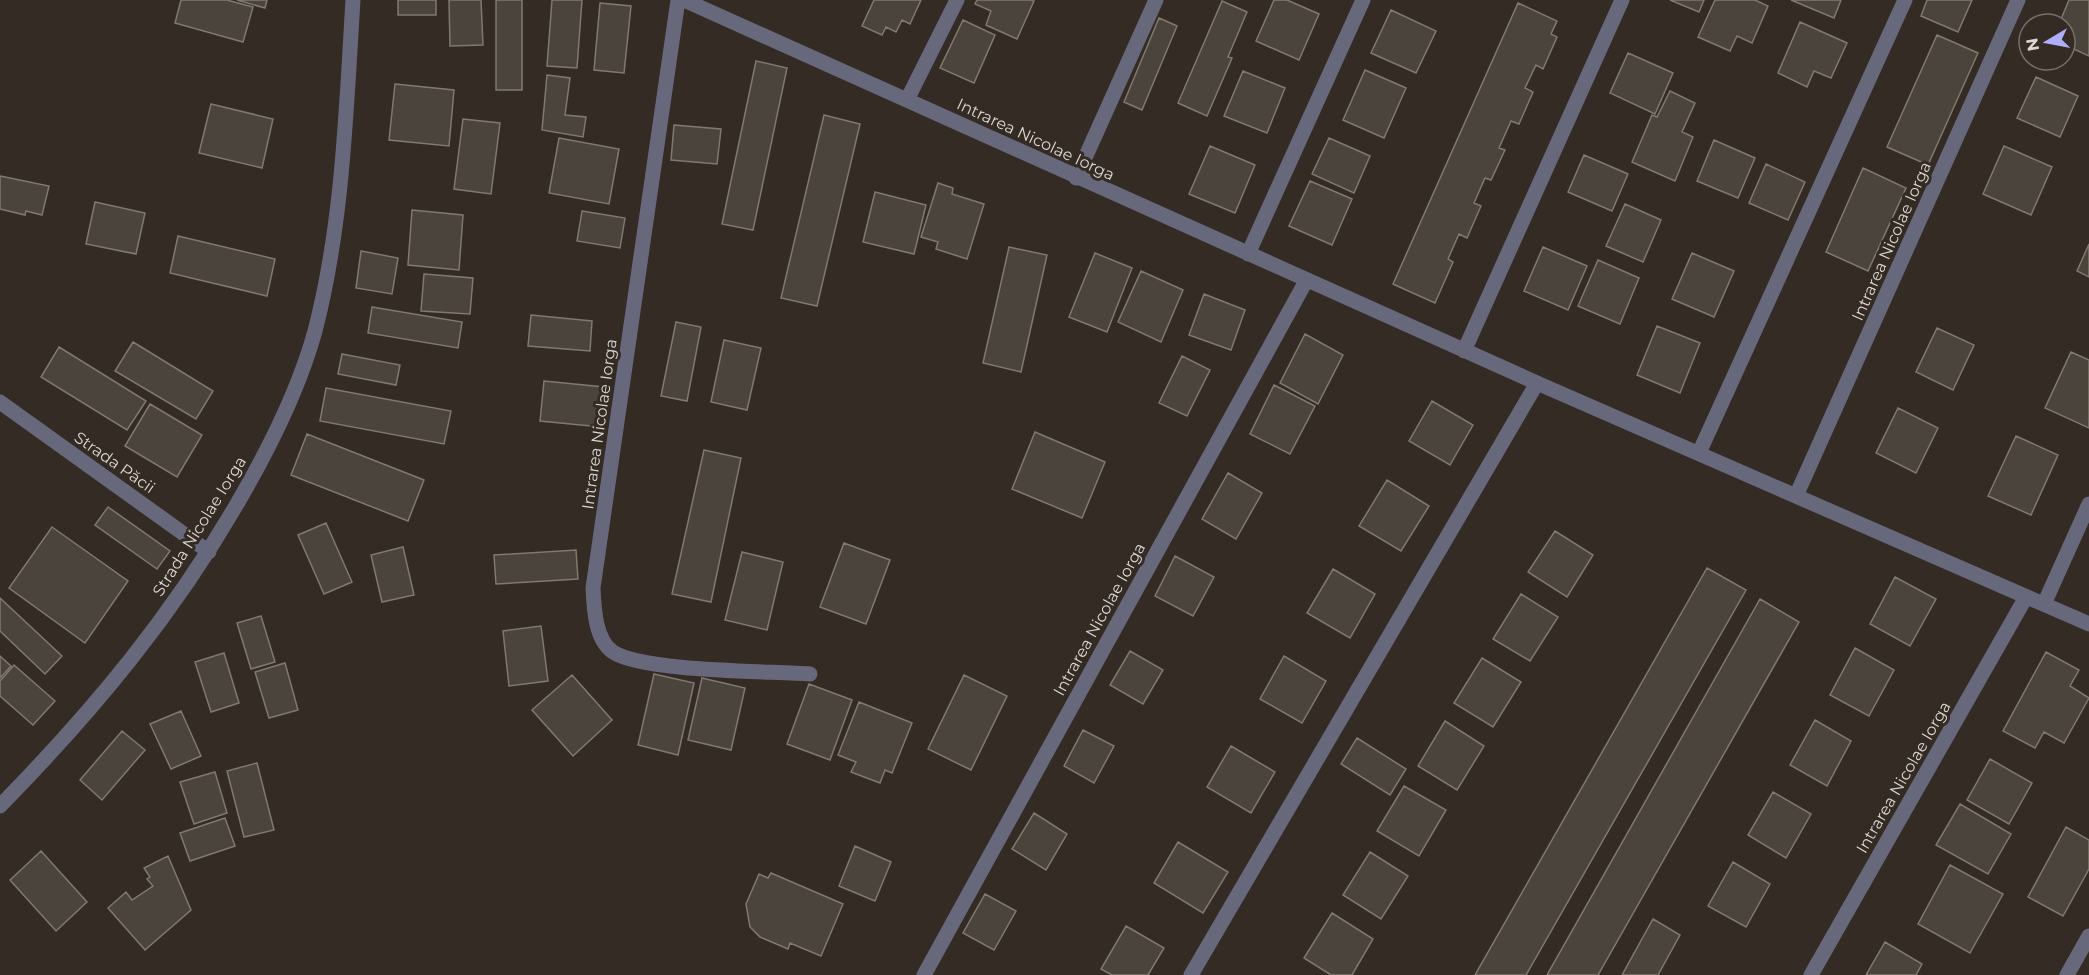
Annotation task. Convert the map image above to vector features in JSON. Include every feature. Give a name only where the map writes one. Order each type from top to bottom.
[{"type":"street","name":"Strada Nicolae Iorga","points":[[0,806],[58,747],[122,674],[208,552],[273,437],[297,386],[315,330],[333,245],[343,165],[354,0]]},
{"type":"street","name":"Intrarea Nicolae Iorga","points":[[678,0],[593,588],[596,625],[612,651],[642,663],[810,674]]},
{"type":"street","name":"Intrarea Nicolae Iorga","points":[[684,0],[1306,281],[2089,624]]},
{"type":"street","points":[[907,100],[957,0]]},
{"type":"street","points":[[1076,178],[1156,0]]},
{"type":"street","points":[[1248,254],[1363,0]]},
{"type":"street","points":[[1464,351],[1622,0]]},
{"type":"street","points":[[1699,453],[1905,0]]},
{"type":"street","name":"Intrarea Nicolae Iorga","points":[[1796,496],[2018,0]]},
{"type":"street","name":"Intrarea Nicolae Iorga","points":[[924,975],[1306,281]]},
{"type":"street","points":[[1191,975],[1537,383]]},
{"type":"street","name":"Strada Păcii","points":[[0,402],[208,552]]},
{"type":"street","points":[[2044,604],[2089,504]]},
{"type":"street","name":"Intrarea Nicolae Iorga","points":[[1811,975],[2026,597]]},
{"type":"street","points":[[2067,975],[2089,936]]},
{"type":"building","points":[[181,0],[227,0],[253,7],[243,42],[175,23]]},
{"type":"building","points":[[237,0],[267,0],[265,8]]},
{"type":"building","points":[[398,0],[436,0],[436,15],[398,15]]},
{"type":"building","points":[[449,0],[481,0],[483,45],[450,46]]},
{"type":"building","points":[[496,0],[522,0],[522,90],[496,90]]},
{"type":"building","points":[[552,0],[582,0],[577,68],[547,66]]},
{"type":"building","points":[[874,0],[921,0],[910,24],[902,20],[896,32],[886,27],[882,35],[862,26]]},
{"type":"building","points":[[977,0],[1034,1],[1017,39],[986,25],[991,11],[975,4]]},
{"type":"building","points":[[1274,0],[1287,0],[1319,14],[1299,60],[1256,41]]},
{"type":"building","points":[[1670,0],[1704,0],[1699,12]]},
{"type":"building","points":[[1715,0],[1755,0],[1768,6],[1752,43],[1737,36],[1730,51],[1698,37]]},
{"type":"building","points":[[1791,0],[1841,0],[1834,18]]},
{"type":"building","points":[[1927,0],[1972,0],[1958,32],[1921,16]]},
{"type":"building","points":[[2069,0],[2089,0],[2089,56],[2077,50],[2077,12],[2064,12]]},
{"type":"building","points":[[1222,1],[1247,12],[1228,57],[1232,58],[1207,116],[1178,103]]},
{"type":"building","points":[[600,3],[631,6],[624,73],[594,70]]},
{"type":"building","points":[[1518,3],[1557,21],[1551,34],[1557,37],[1543,69],[1536,65],[1525,88],[1533,92],[1519,124],[1511,121],[1499,148],[1505,150],[1491,180],[1485,178],[1474,203],[1481,206],[1467,238],[1459,234],[1448,259],[1453,262],[1435,303],[1393,284]]},
{"type":"building","points":[[1391,10],[1436,31],[1416,73],[1371,53]]},
{"type":"building","points":[[1159,18],[1177,26],[1142,110],[1124,102]]},
{"type":"building","points":[[963,20],[995,35],[974,83],[940,68]]},
{"type":"building","points":[[1800,22],[1847,43],[1831,78],[1814,71],[1807,87],[1778,73]]},
{"type":"building","points":[[1937,35],[1978,53],[1928,165],[1887,147]]},
{"type":"building","points":[[1628,53],[1673,73],[1655,114],[1610,93]]},
{"type":"building","points":[[756,61],[787,68],[753,230],[722,224]]},
{"type":"building","points":[[1365,70],[1406,88],[1384,138],[1343,120]]},
{"type":"building","points":[[1243,71],[1285,88],[1267,133],[1224,116]]},
{"type":"building","points":[[547,75],[570,78],[565,115],[586,117],[583,137],[542,130]]},
{"type":"building","points":[[2036,77],[2078,96],[2060,137],[2017,118]]},
{"type":"building","points":[[395,84],[454,90],[449,146],[389,140]]},
{"type":"building","points":[[1670,91],[1695,103],[1682,132],[1693,137],[1675,181],[1632,162],[1652,115],[1657,117]]},
{"type":"building","points":[[211,104],[273,119],[262,168],[199,153]]},
{"type":"building","points":[[824,115],[860,124],[817,306],[781,298]]},
{"type":"building","points":[[463,119],[500,123],[491,194],[454,189]]},
{"type":"building","points":[[674,125],[721,129],[717,164],[671,160]]},
{"type":"building","points":[[559,138],[619,149],[609,204],[549,193]]},
{"type":"building","points":[[1329,138],[1370,156],[1354,193],[1312,174]]},
{"type":"building","points":[[1714,140],[1755,158],[1738,198],[1697,181]]},
{"type":"building","points":[[1210,146],[1255,165],[1235,213],[1189,194]]},
{"type":"building","points":[[2004,146],[2052,167],[2031,215],[1983,194]]},
{"type":"building","points":[[1584,155],[1628,174],[1612,211],[1568,192]]},
{"type":"building","points":[[1766,164],[1805,182],[1788,220],[1749,203]]},
{"type":"building","points":[[1863,168],[1906,188],[1868,271],[1826,252]]},
{"type":"building","points":[[0,176],[49,186],[42,215],[26,211],[25,215],[0,209]]},
{"type":"building","points":[[1310,181],[1352,199],[1332,245],[1289,226]]},
{"type":"building","points":[[938,183],[953,188],[952,194],[984,204],[967,259],[936,249],[938,242],[921,237]]},
{"type":"building","points":[[875,192],[926,205],[914,254],[863,242]]},
{"type":"building","points":[[95,202],[145,213],[136,254],[86,244]]},
{"type":"building","points":[[1625,204],[1661,220],[1643,262],[1606,246]]},
{"type":"building","points":[[412,210],[463,215],[459,270],[408,265]]},
{"type":"building","points":[[582,211],[625,218],[620,248],[577,241]]},
{"type":"building","points":[[178,236],[275,259],[267,296],[170,273]]},
{"type":"building","points":[[2089,244],[2089,277],[2077,271]]},
{"type":"building","points":[[1009,247],[1047,255],[1021,372],[983,363]]},
{"type":"building","points":[[1543,247],[1587,266],[1568,310],[1524,291]]},
{"type":"building","points":[[361,251],[398,258],[392,294],[356,288]]},
{"type":"building","points":[[1095,253],[1132,268],[1107,332],[1069,317]]},
{"type":"building","points":[[1692,253],[1734,271],[1714,317],[1672,299]]},
{"type":"building","points":[[1598,260],[1639,278],[1620,324],[1578,306]]},
{"type":"building","points":[[1141,271],[1183,290],[1161,342],[1118,322]]},
{"type":"building","points":[[424,274],[473,278],[470,314],[421,311]]},
{"type":"building","points":[[1204,294],[1245,310],[1231,350],[1189,335]]},
{"type":"building","points":[[372,307],[462,322],[458,348],[368,333]]},
{"type":"building","points":[[531,315],[592,321],[590,351],[528,346]]},
{"type":"building","points":[[676,322],[701,327],[687,401],[661,396]]},
{"type":"building","points":[[1657,326],[1700,343],[1680,393],[1637,375]]},
{"type":"building","points":[[1937,328],[1974,345],[1953,390],[1916,372]]},
{"type":"building","points":[[1305,334],[1343,355],[1318,404],[1280,383]]},
{"type":"building","points":[[724,340],[761,348],[747,410],[711,402]]},
{"type":"building","points":[[133,342],[213,391],[196,419],[115,371]]},
{"type":"building","points":[[59,347],[146,401],[127,430],[41,377]]},
{"type":"building","points":[[2071,352],[2089,360],[2089,428],[2045,408]]},
{"type":"building","points":[[342,354],[400,365],[396,385],[338,374]]},
{"type":"building","points":[[1182,356],[1210,370],[1187,416],[1159,403]]},
{"type":"building","points":[[544,381],[604,387],[601,427],[540,421]]},
{"type":"building","points":[[1274,385],[1315,406],[1290,454],[1250,434]]},
{"type":"building","points":[[326,388],[451,411],[444,444],[320,421]]},
{"type":"building","points":[[1432,401],[1473,425],[1450,465],[1409,441]]},
{"type":"building","points":[[150,404],[202,435],[177,477],[125,446]]},
{"type":"building","points":[[1898,408],[1938,428],[1916,473],[1876,453]]},
{"type":"building","points":[[1035,432],[1105,462],[1082,518],[1012,489]]},
{"type":"building","points":[[307,434],[424,480],[408,521],[291,475]]},
{"type":"building","points":[[2016,436],[2058,455],[2031,515],[1988,496]]},
{"type":"building","points":[[704,450],[741,458],[711,602],[672,594]]},
{"type":"building","points":[[1228,473],[1262,493],[1236,539],[1202,519]]},
{"type":"building","points":[[1387,480],[1429,506],[1401,551],[1359,526]]},
{"type":"building","points":[[108,507],[170,551],[157,569],[95,525]]},
{"type":"building","points":[[326,523],[352,582],[324,594],[298,535]]},
{"type":"building","points":[[52,527],[128,581],[85,643],[9,588]]},
{"type":"building","points":[[1555,531],[1593,555],[1567,597],[1528,572]]},
{"type":"building","points":[[844,543],[890,560],[866,624],[820,607]]},
{"type":"building","points":[[403,547],[414,595],[382,602],[371,555]]},
{"type":"building","points":[[576,550],[578,579],[496,584],[494,555]]},
{"type":"building","points":[[742,552],[783,562],[767,630],[725,620]]},
{"type":"building","points":[[1175,556],[1214,577],[1193,616],[1155,596]]},
{"type":"building","points":[[1707,568],[1746,590],[1526,975],[1475,975]]},
{"type":"building","points":[[1333,569],[1375,594],[1350,638],[1307,613]]},
{"type":"building","points":[[1895,577],[1936,599],[1910,646],[1870,624]]},
{"type":"building","points":[[1521,594],[1558,617],[1530,661],[1493,639]]},
{"type":"building","points":[[0,598],[62,656],[45,674],[0,631]]},
{"type":"building","points":[[1760,599],[1799,622],[1598,975],[1547,975]]},
{"type":"building","points":[[261,616],[275,662],[251,669],[237,623]]},
{"type":"building","points":[[541,626],[548,681],[509,686],[503,631]]},
{"type":"building","points":[[1855,648],[1894,670],[1869,716],[1830,695]]},
{"type":"building","points":[[1130,651],[1163,670],[1143,704],[1110,685]]},
{"type":"building","points":[[2046,652],[2079,670],[2070,686],[2089,698],[2064,743],[2044,732],[2035,748],[2003,731]]},
{"type":"building","points":[[224,653],[239,703],[211,712],[195,662]]},
{"type":"building","points":[[0,656],[11,666],[0,678]]},
{"type":"building","points":[[1284,656],[1326,681],[1302,723],[1260,699]]},
{"type":"building","points":[[1482,658],[1521,682],[1493,727],[1454,703]]},
{"type":"building","points":[[285,663],[298,710],[269,718],[255,672]]},
{"type":"building","points":[[14,665],[55,701],[33,725],[0,696],[0,681]]},
{"type":"building","points":[[654,674],[694,683],[678,755],[638,745]]},
{"type":"building","points":[[572,675],[612,720],[573,756],[532,710]]},
{"type":"building","points":[[964,675],[1007,696],[971,770],[928,749]]},
{"type":"building","points":[[702,678],[745,688],[731,750],[688,740]]},
{"type":"building","points":[[809,684],[852,700],[830,760],[787,744]]},
{"type":"building","points":[[859,702],[912,723],[892,773],[885,770],[880,783],[851,772],[856,762],[838,755]]},
{"type":"building","points":[[181,711],[201,756],[171,769],[150,724]]},
{"type":"building","points":[[1815,720],[1851,741],[1827,786],[1790,765]]},
{"type":"building","points":[[1445,721],[1484,746],[1457,790],[1418,766]]},
{"type":"building","points":[[1083,730],[1114,746],[1094,783],[1064,766]]},
{"type":"building","points":[[122,731],[145,750],[102,800],[80,780]]},
{"type":"building","points":[[1357,738],[1406,769],[1390,795],[1341,764]]},
{"type":"building","points":[[1231,746],[1275,772],[1251,813],[1207,787]]},
{"type":"building","points":[[1990,759],[2032,783],[2009,824],[1967,800]]},
{"type":"building","points":[[257,763],[274,830],[244,837],[227,771]]},
{"type":"building","points":[[215,772],[227,813],[194,824],[180,782]]},
{"type":"building","points":[[1404,786],[1446,810],[1419,856],[1377,831]]},
{"type":"building","points":[[1773,792],[1811,814],[1786,858],[1748,835]]},
{"type":"building","points":[[1960,804],[2011,834],[1988,874],[1936,845]]},
{"type":"building","points":[[1034,813],[1067,834],[1046,870],[1012,849]]},
{"type":"building","points":[[225,818],[235,846],[190,861],[180,833]]},
{"type":"building","points":[[2066,827],[2089,840],[2089,869],[2063,916],[2028,897]]},
{"type":"building","points":[[1178,842],[1228,872],[1203,913],[1154,883]]},
{"type":"building","points":[[855,846],[891,862],[875,901],[839,886]]},
{"type":"building","points":[[41,851],[87,902],[56,931],[10,880]]},
{"type":"building","points":[[1370,852],[1408,876],[1381,919],[1343,895]]},
{"type":"building","points":[[168,856],[191,910],[145,950],[108,908],[126,892],[132,900],[153,886],[147,879],[150,877],[144,868]]},
{"type":"building","points":[[1733,862],[1770,884],[1746,927],[1708,906]]},
{"type":"building","points":[[1950,865],[2003,894],[1970,953],[1918,924]]},
{"type":"building","points":[[771,873],[843,904],[821,956],[790,943],[788,949],[760,937],[750,927],[746,904],[759,874],[768,878]]},
{"type":"building","points":[[985,894],[1016,911],[994,950],[963,933]]},
{"type":"building","points":[[1332,913],[1373,939],[1352,975],[1331,975],[1304,958]]},
{"type":"building","points":[[1653,919],[1680,935],[1658,975],[1622,975]]},
{"type":"building","points":[[1126,926],[1164,948],[1148,975],[1112,975],[1101,969]]},
{"type":"building","points":[[1885,942],[1922,964],[1916,975],[1866,975]]}]
